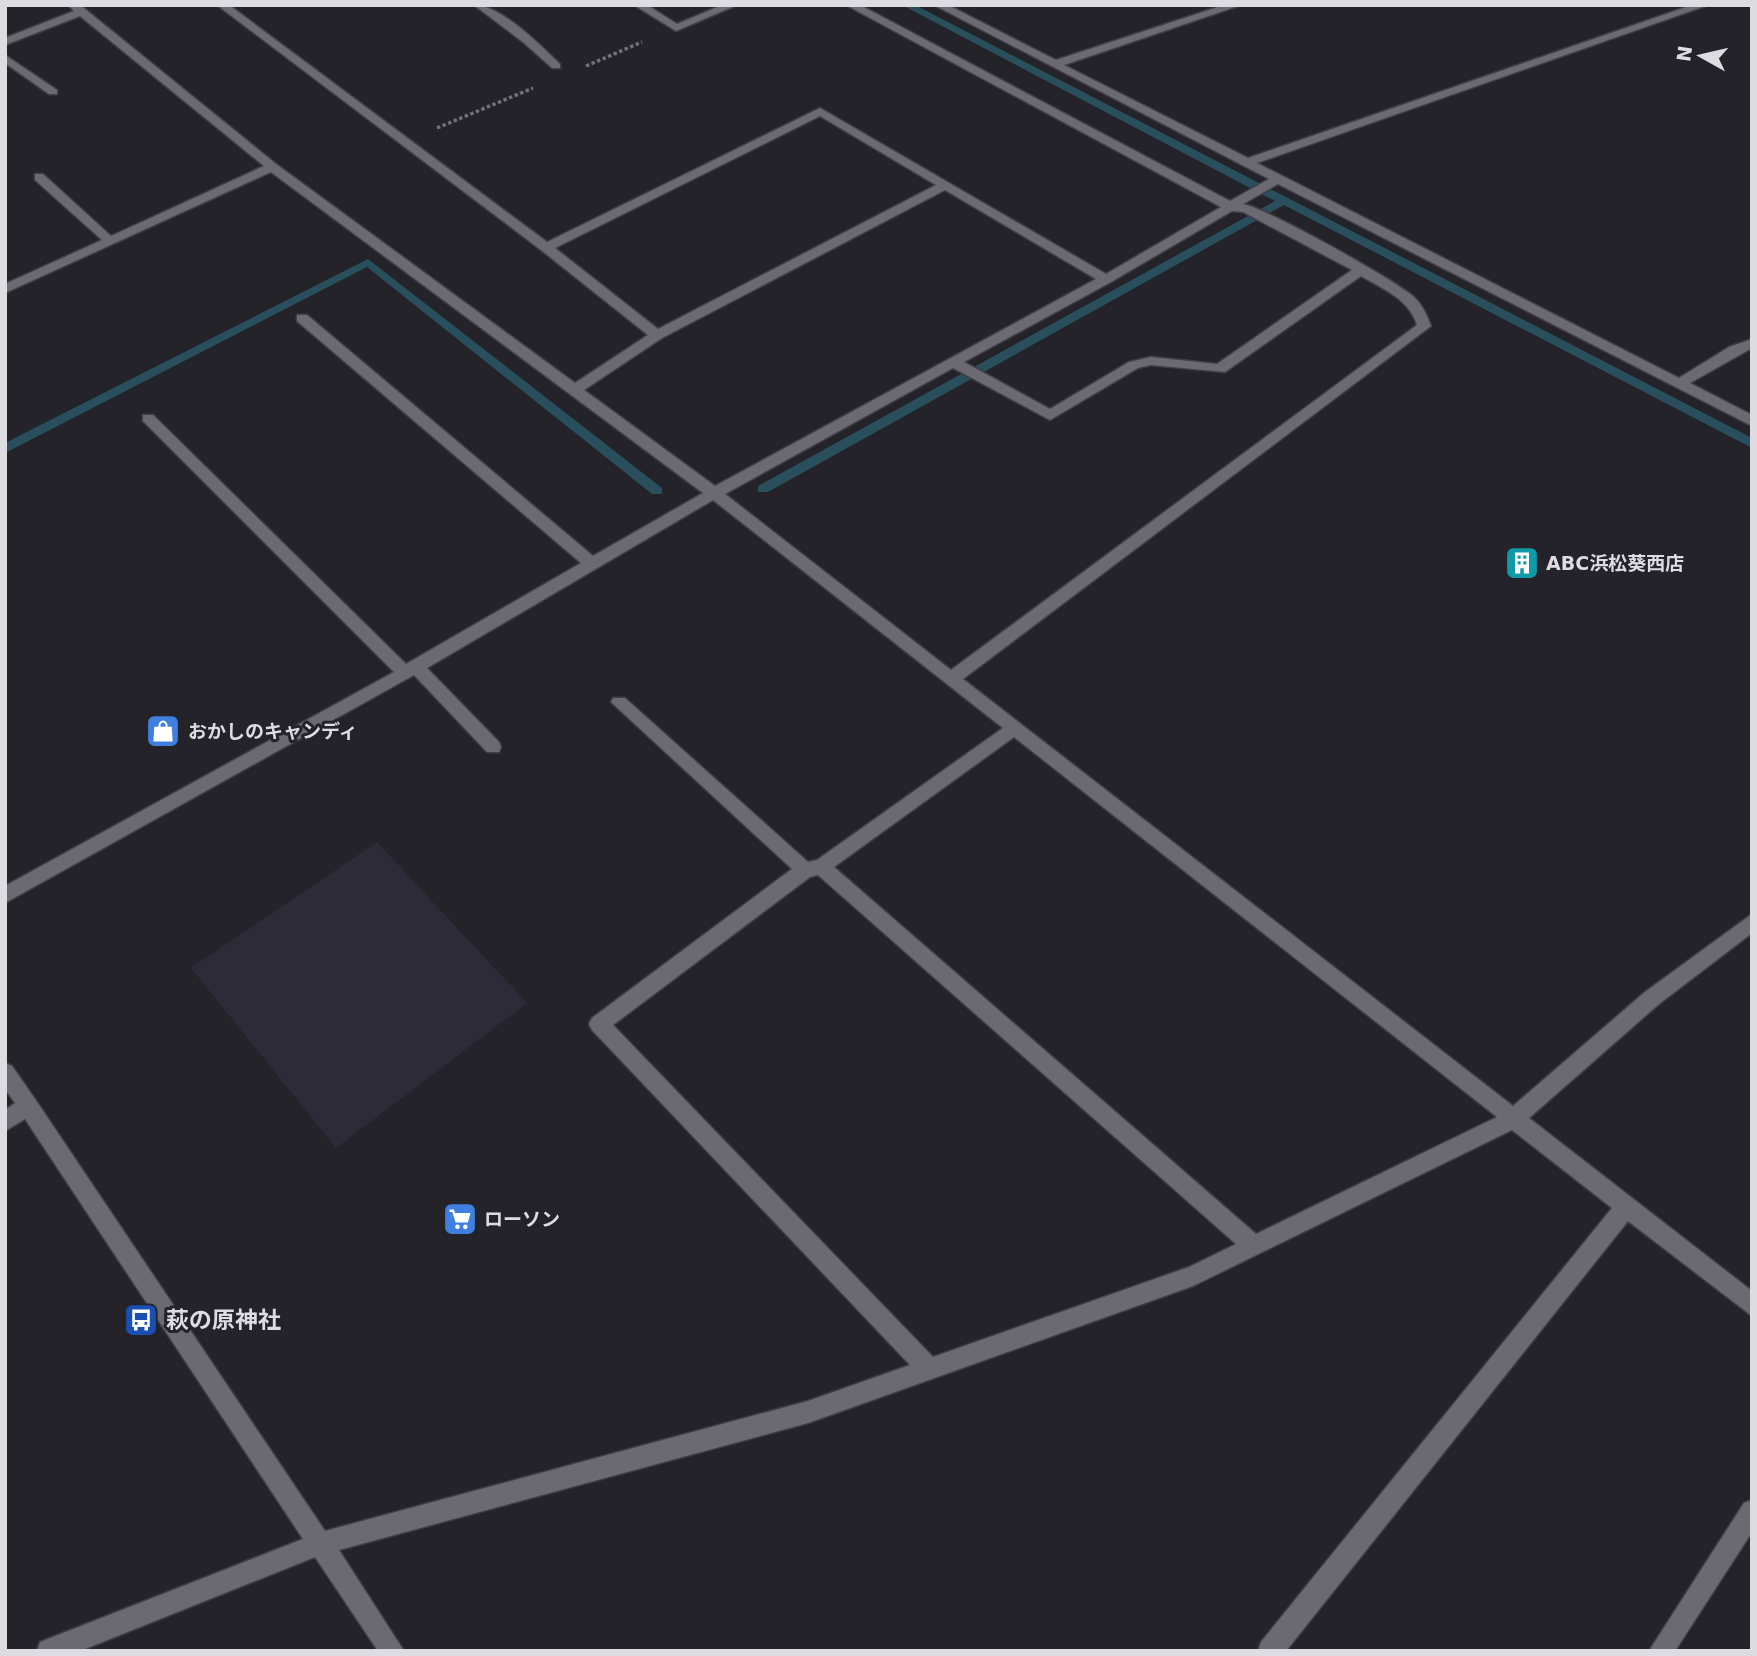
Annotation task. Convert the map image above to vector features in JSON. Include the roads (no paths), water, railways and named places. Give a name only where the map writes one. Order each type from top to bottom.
[{"type":"street","points":[[222,5],[546,247],[657,335]]},
{"type":"street","points":[[479,5],[527,40],[556,66]]},
{"type":"street","points":[[639,5],[676,29],[732,5]]},
{"type":"street","points":[[851,5],[1241,204],[1361,270],[1409,299],[1420,313],[1424,326],[952,678]]},
{"type":"street","points":[[939,5],[1249,162],[1274,181],[1752,421]]},
{"type":"street","points":[[1055,64],[1236,5]]},
{"type":"street","points":[[1249,162],[1703,5]]},
{"type":"street","points":[[5,42],[77,8],[272,166],[573,391],[715,493],[1512,1120],[1752,1305]]},
{"type":"street","points":[[5,58],[53,92]]},
{"type":"street","points":[[546,247],[820,111],[1106,279]]},
{"type":"street","points":[[5,289],[272,166]]},
{"type":"street","points":[[39,177],[110,242]]},
{"type":"street","points":[[5,895],[410,670],[715,493],[956,364],[1241,204],[1274,181]]},
{"type":"street","points":[[573,391],[657,335],[945,185]]},
{"type":"street","points":[[956,364],[1050,415],[1134,365],[1151,361],[1220,369],[1361,270]]},
{"type":"street","points":[[302,318],[592,564]]},
{"type":"street","points":[[1679,384],[1734,350],[1752,343]]},
{"type":"street","points":[[148,418],[493,747]]},
{"type":"street","points":[[619,702],[1254,1246]]},
{"type":"street","points":[[929,1369],[599,1024],[813,869],[1015,728]]},
{"type":"street","points":[[49,1651],[319,1544],[807,1412],[1193,1276],[1512,1120],[1652,998],[1752,922]]},
{"type":"street","points":[[5,1072],[392,1651]]},
{"type":"street","points":[[5,1122],[28,1105]]},
{"type":"street","points":[[1270,1651],[1626,1207]]},
{"type":"street","points":[[1661,1651],[1752,1511]]},
{"type":"waterway","points":[[907,5],[1752,444]]},
{"type":"waterway","points":[[763,489],[1281,202]]},
{"type":"waterway","points":[[5,449],[368,262],[657,491]]},
{"type":"place","name":"ABC浜松葵西店","points":[[1522,563]]},
{"type":"place","name":"おかしのキャンディ","points":[[163,731]]},
{"type":"place","name":"ローソン","points":[[460,1219]]},
{"type":"place","name":"萩の原神社","points":[[141,1320]]}]
